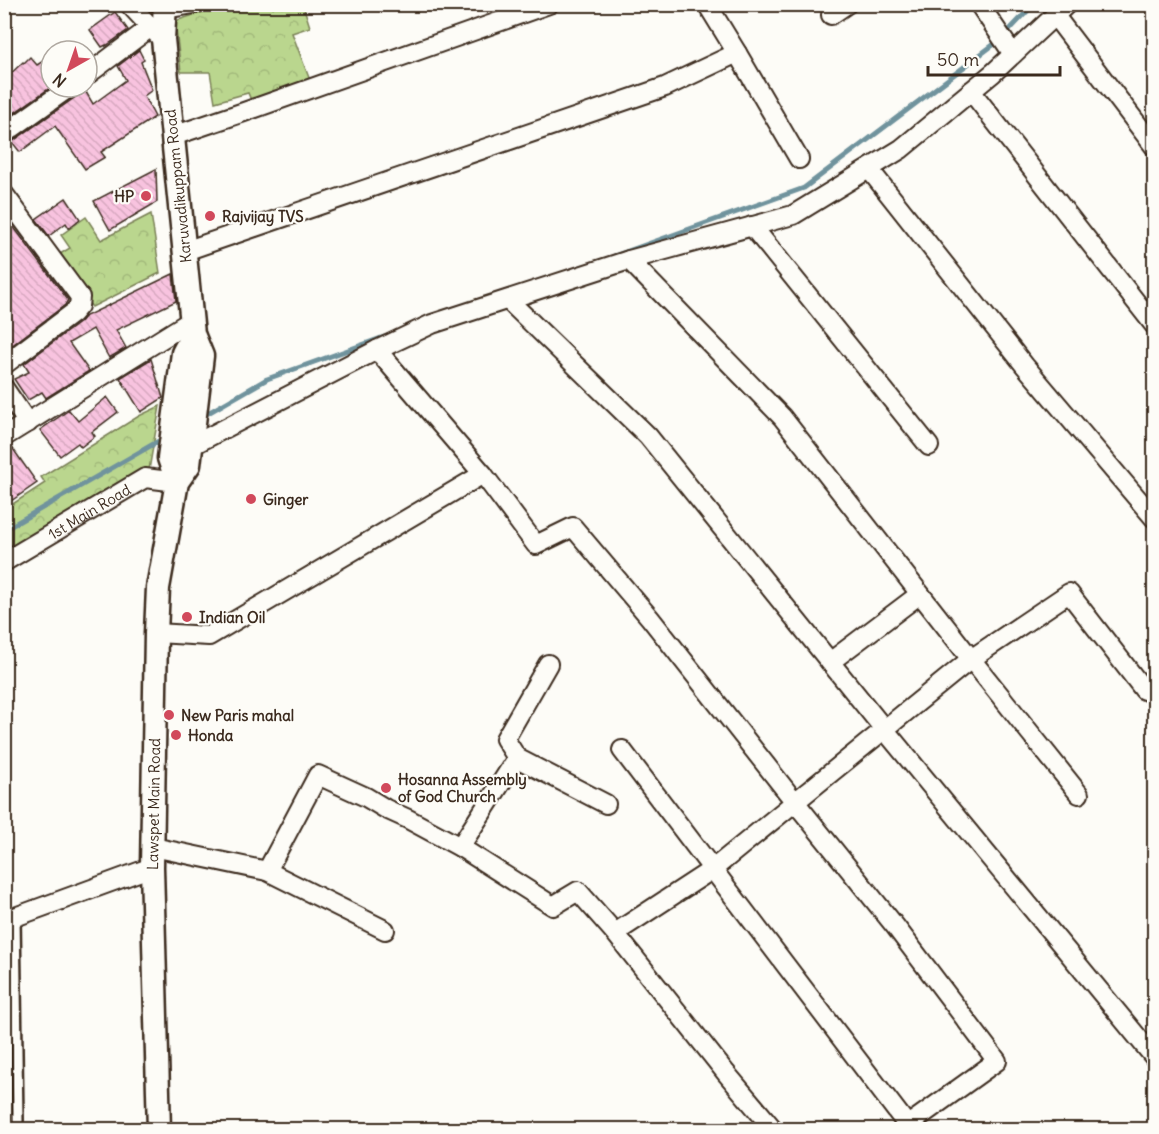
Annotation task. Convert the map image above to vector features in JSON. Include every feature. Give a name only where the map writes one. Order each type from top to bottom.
[{"type":"street","points":[[99,68],[157,33],[129,4]]},
{"type":"street","points":[[165,7],[194,4]]},
{"type":"street","points":[[173,136],[549,4]]},
{"type":"street","points":[[706,4],[799,159]]},
{"type":"street","points":[[831,15],[847,4]]},
{"type":"street","points":[[979,4],[1013,54]]},
{"type":"street","name":"Karuvadikuppam Road","points":[[165,7],[157,33],[173,136],[193,327],[202,356],[189,465],[177,482]]},
{"type":"street","points":[[191,446],[432,324],[629,260],[793,215],[901,149],[971,91],[1061,10],[1155,146]]},
{"type":"street","points":[[185,251],[665,87],[737,53]]},
{"type":"street","points":[[971,91],[1155,325]]},
{"type":"street","points":[[4,134],[53,99]]},
{"type":"street","points":[[869,169],[1025,366],[1155,518]]},
{"type":"street","points":[[4,194],[80,297],[79,306],[73,313],[4,365]]},
{"type":"street","points":[[752,226],[929,446]]},
{"type":"street","points":[[629,260],[782,417],[1079,794]]},
{"type":"street","points":[[507,300],[648,436],[884,729],[1155,1057]]},
{"type":"street","points":[[4,437],[193,327]]},
{"type":"street","points":[[177,482],[169,459],[183,353],[193,327]]},
{"type":"street","points":[[377,350],[483,474],[536,545],[573,527],[650,618],[896,926],[997,1061],[910,1127],[622,750]]},
{"type":"street","points":[[4,388],[28,423]]},
{"type":"street","points":[[156,633],[209,636],[483,474]]},
{"type":"street","name":"1st Main Road","points":[[4,562],[145,478],[177,482]]},
{"type":"street","name":"Lawspet Main Road","points":[[159,1130],[153,857],[156,633],[158,588],[177,482]]},
{"type":"street","points":[[615,933],[713,869],[971,659],[1069,592],[1144,690],[1155,693]]},
{"type":"street","points":[[830,662],[920,594]]},
{"type":"street","points":[[548,664],[505,739],[516,758],[606,804]]},
{"type":"street","points":[[460,847],[516,758]]},
{"type":"street","points":[[267,871],[318,775],[366,797],[460,847],[553,906],[578,891],[615,933],[774,1130]]},
{"type":"street","points":[[10,919],[153,857],[267,871],[385,930]]},
{"type":"lane","points":[[10,919],[18,1121]]},
{"type":"green space","points":[[225,5],[303,5],[310,27],[292,33],[311,83],[253,105],[248,93],[215,102],[210,72],[181,72],[175,21]]},
{"type":"green space","points":[[151,214],[160,273],[92,307],[55,257],[70,248],[61,235],[86,217],[101,240]]},
{"type":"green space","points":[[160,406],[149,470],[5,554],[5,509],[45,483],[41,477],[139,416]]},
{"type":"building","points":[[115,12],[128,30],[102,47],[99,39],[96,39],[90,30]]},
{"type":"building","points":[[139,50],[144,60],[141,62],[152,90],[144,96],[155,117],[101,152],[105,157],[85,169],[55,126],[20,152],[12,142],[73,99],[90,99],[93,104],[126,80],[118,66]]},
{"type":"building","points":[[30,57],[37,65],[39,64],[39,95],[4,120],[4,80]]},
{"type":"building","points":[[156,169],[157,202],[110,230],[94,201]]},
{"type":"building","points":[[66,198],[80,219],[69,228],[66,223],[49,236],[36,219]]},
{"type":"building","points":[[4,214],[68,300],[65,305],[11,346],[10,344],[4,348]]},
{"type":"building","points":[[173,274],[176,301],[116,330],[126,348],[109,358],[93,329],[69,343],[89,371],[46,398],[42,392],[28,400],[14,379],[29,372],[24,364],[84,317]]},
{"type":"building","points":[[151,359],[163,398],[141,412],[120,378]]},
{"type":"building","points":[[107,397],[118,412],[92,432],[95,436],[81,447],[78,443],[60,456],[40,430],[69,410],[78,421]]},
{"type":"building","points":[[11,446],[37,483],[11,501],[4,492],[4,448]]},
{"type":"waterway","points":[[614,256],[804,188],[1001,39],[1034,4]]},
{"type":"waterway","points":[[201,417],[267,379],[384,337]]},
{"type":"waterway","points":[[4,530],[164,438]]},
{"type":"place","name":"HP","points":[[146,196]]},
{"type":"place","name":"Rajvijay TVS","points":[[210,216]]},
{"type":"place","name":"Ginger","points":[[251,499]]},
{"type":"place","name":"Indian Oil","points":[[187,617]]},
{"type":"place","name":"New Paris mahal","points":[[169,715]]},
{"type":"place","name":"Honda","points":[[176,735]]},
{"type":"place","name":"Hosanna Assembly of God Church","points":[[386,788]]}]
